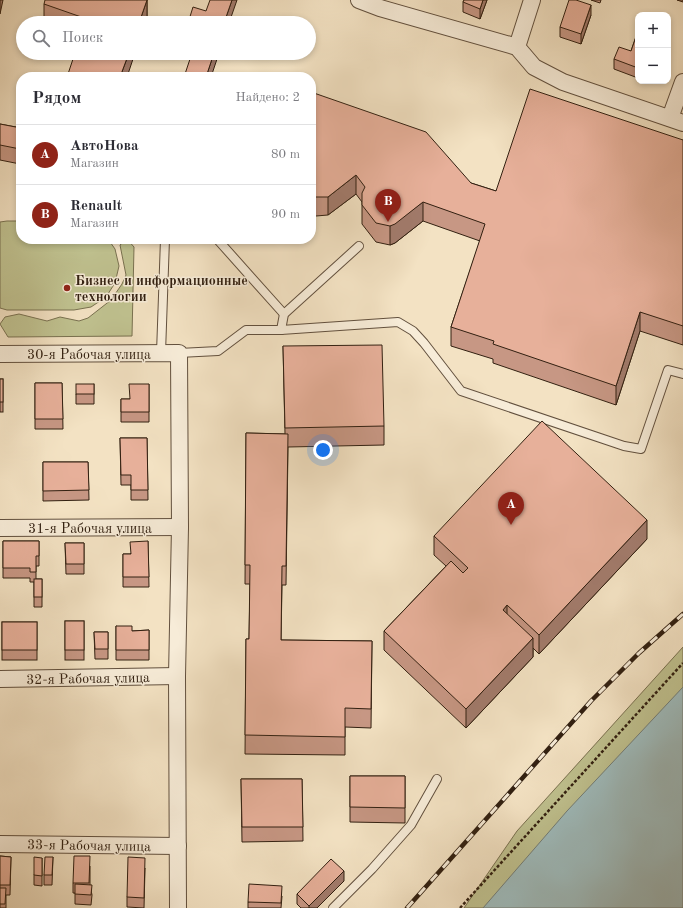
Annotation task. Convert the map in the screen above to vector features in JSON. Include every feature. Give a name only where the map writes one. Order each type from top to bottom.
[{"type":"street","points":[[359,0],[380,8],[517,47],[534,67],[563,82],[676,120],[683,82]]},
{"type":"street","points":[[517,47],[532,0]]},
{"type":"street","points":[[178,908],[177,676],[180,527],[179,353]]},
{"type":"street","name":"30-я Рабочая улица","points":[[0,354],[179,353]]},
{"type":"street","name":"31-я Рабочая улица","points":[[0,528],[180,527]]},
{"type":"street","name":"32-я Рабочая улица","points":[[0,679],[177,676]]},
{"type":"street","name":"33-я Рабочая улица","points":[[0,844],[178,846]]},
{"type":"lane","points":[[161,353],[165,244]]},
{"type":"lane","points":[[221,244],[284,314]]},
{"type":"lane","points":[[281,330],[284,314],[359,246]]},
{"type":"lane","points":[[179,353],[218,350],[246,330],[281,330],[398,322],[413,331],[424,343],[461,391],[624,446],[641,449],[668,370],[683,374]]},
{"type":"lane","points":[[333,908],[372,869],[411,825],[437,780]]},
{"type":"path","points":[[460,908],[683,663]]},
{"type":"green space","points":[[16,221],[16,244],[112,244],[115,249],[119,266],[115,283],[106,297],[91,307],[74,310],[7,310],[0,308],[0,222]]},
{"type":"green space","points":[[131,244],[134,247],[132,336],[8,337],[0,324],[5,317],[19,314],[47,321],[60,317],[79,321],[88,318],[111,300],[122,284],[126,275],[120,245]]},
{"type":"green space","points":[[683,647],[683,908],[464,908],[517,831]]},
{"type":"water","points":[[683,687],[683,908],[483,908],[567,811]]},
{"type":"building","points":[[45,0],[147,0],[141,16],[78,16],[44,4]]},
{"type":"building","points":[[210,0],[232,0],[226,16],[190,16],[193,7],[206,11]]},
{"type":"building","points":[[464,0],[483,0],[480,9],[463,2]]},
{"type":"building","points":[[569,0],[576,0],[591,5],[581,34],[560,27]]},
{"type":"building","points":[[635,40],[635,67],[614,59],[619,47],[631,51]]},
{"type":"building","points":[[73,60],[126,60],[122,72],[69,72]]},
{"type":"building","points":[[190,60],[212,60],[208,72],[186,72]]},
{"type":"building","points":[[530,89],[683,140],[683,326],[640,312],[616,386],[493,344],[494,341],[451,327],[485,224],[423,202],[395,224],[390,226],[376,223],[362,205],[362,193],[365,187],[356,175],[328,197],[316,197],[316,94],[426,132],[471,183],[496,191]]},
{"type":"building","points":[[0,124],[16,127],[16,148],[0,145]]},
{"type":"building","points":[[382,345],[384,426],[285,428],[283,346]]},
{"type":"building","points":[[0,379],[3,379],[3,402],[0,402]]},
{"type":"building","points":[[35,383],[62,383],[63,419],[35,419]]},
{"type":"building","points":[[76,384],[94,384],[94,394],[76,394]]},
{"type":"building","points":[[129,384],[149,384],[149,412],[121,412],[121,399],[130,399]]},
{"type":"building","points":[[542,421],[647,520],[539,635],[507,605],[503,610],[533,638],[466,709],[384,631],[451,561],[463,573],[468,568],[434,536]]},
{"type":"building","points":[[246,433],[288,434],[286,566],[282,566],[281,640],[372,641],[371,709],[345,708],[345,737],[245,735],[246,639],[249,639],[250,565],[245,565]]},
{"type":"building","points":[[120,438],[147,438],[148,490],[131,490],[131,475],[121,475]]},
{"type":"building","points":[[43,462],[88,462],[89,490],[43,491]]},
{"type":"building","points":[[3,541],[39,541],[39,556],[36,556],[36,572],[30,572],[30,568],[3,568]]},
{"type":"building","points":[[148,541],[149,577],[123,577],[123,554],[131,554],[130,542]]},
{"type":"building","points":[[65,543],[84,543],[84,564],[66,564]]},
{"type":"building","points":[[34,579],[42,579],[42,597],[34,597]]},
{"type":"building","points":[[65,621],[84,621],[84,650],[65,650]]},
{"type":"building","points":[[2,622],[37,622],[37,650],[2,650]]},
{"type":"building","points":[[116,626],[132,626],[132,631],[149,630],[149,650],[116,650]]},
{"type":"building","points":[[94,632],[108,632],[108,649],[95,649]]},
{"type":"building","points":[[350,776],[405,776],[405,808],[350,807]]},
{"type":"building","points":[[241,779],[302,779],[303,827],[242,827]]},
{"type":"building","points":[[0,856],[11,857],[10,885],[0,885]]},
{"type":"building","points":[[74,856],[90,856],[89,883],[73,883]]},
{"type":"building","points":[[34,857],[42,858],[42,876],[34,875]]},
{"type":"building","points":[[45,857],[53,857],[52,875],[44,875]]},
{"type":"building","points":[[128,857],[145,858],[144,898],[127,897]]},
{"type":"building","points":[[331,859],[344,871],[309,906],[297,894]]},
{"type":"building","points":[[75,884],[92,885],[91,895],[75,894]]},
{"type":"building","points":[[249,884],[282,886],[281,903],[248,902]]},
{"type":"building","points":[[0,888],[6,888],[5,904],[0,904]]},
{"type":"railway","points":[[407,908],[591,701],[639,653],[683,614]]},
{"type":"place","name":"Renault","points":[[388,222]]},
{"type":"place","name":"Бизнес и информационные технологии","points":[[67,288]]},
{"type":"place","name":"АвтоНова","points":[[511,525]]}]
